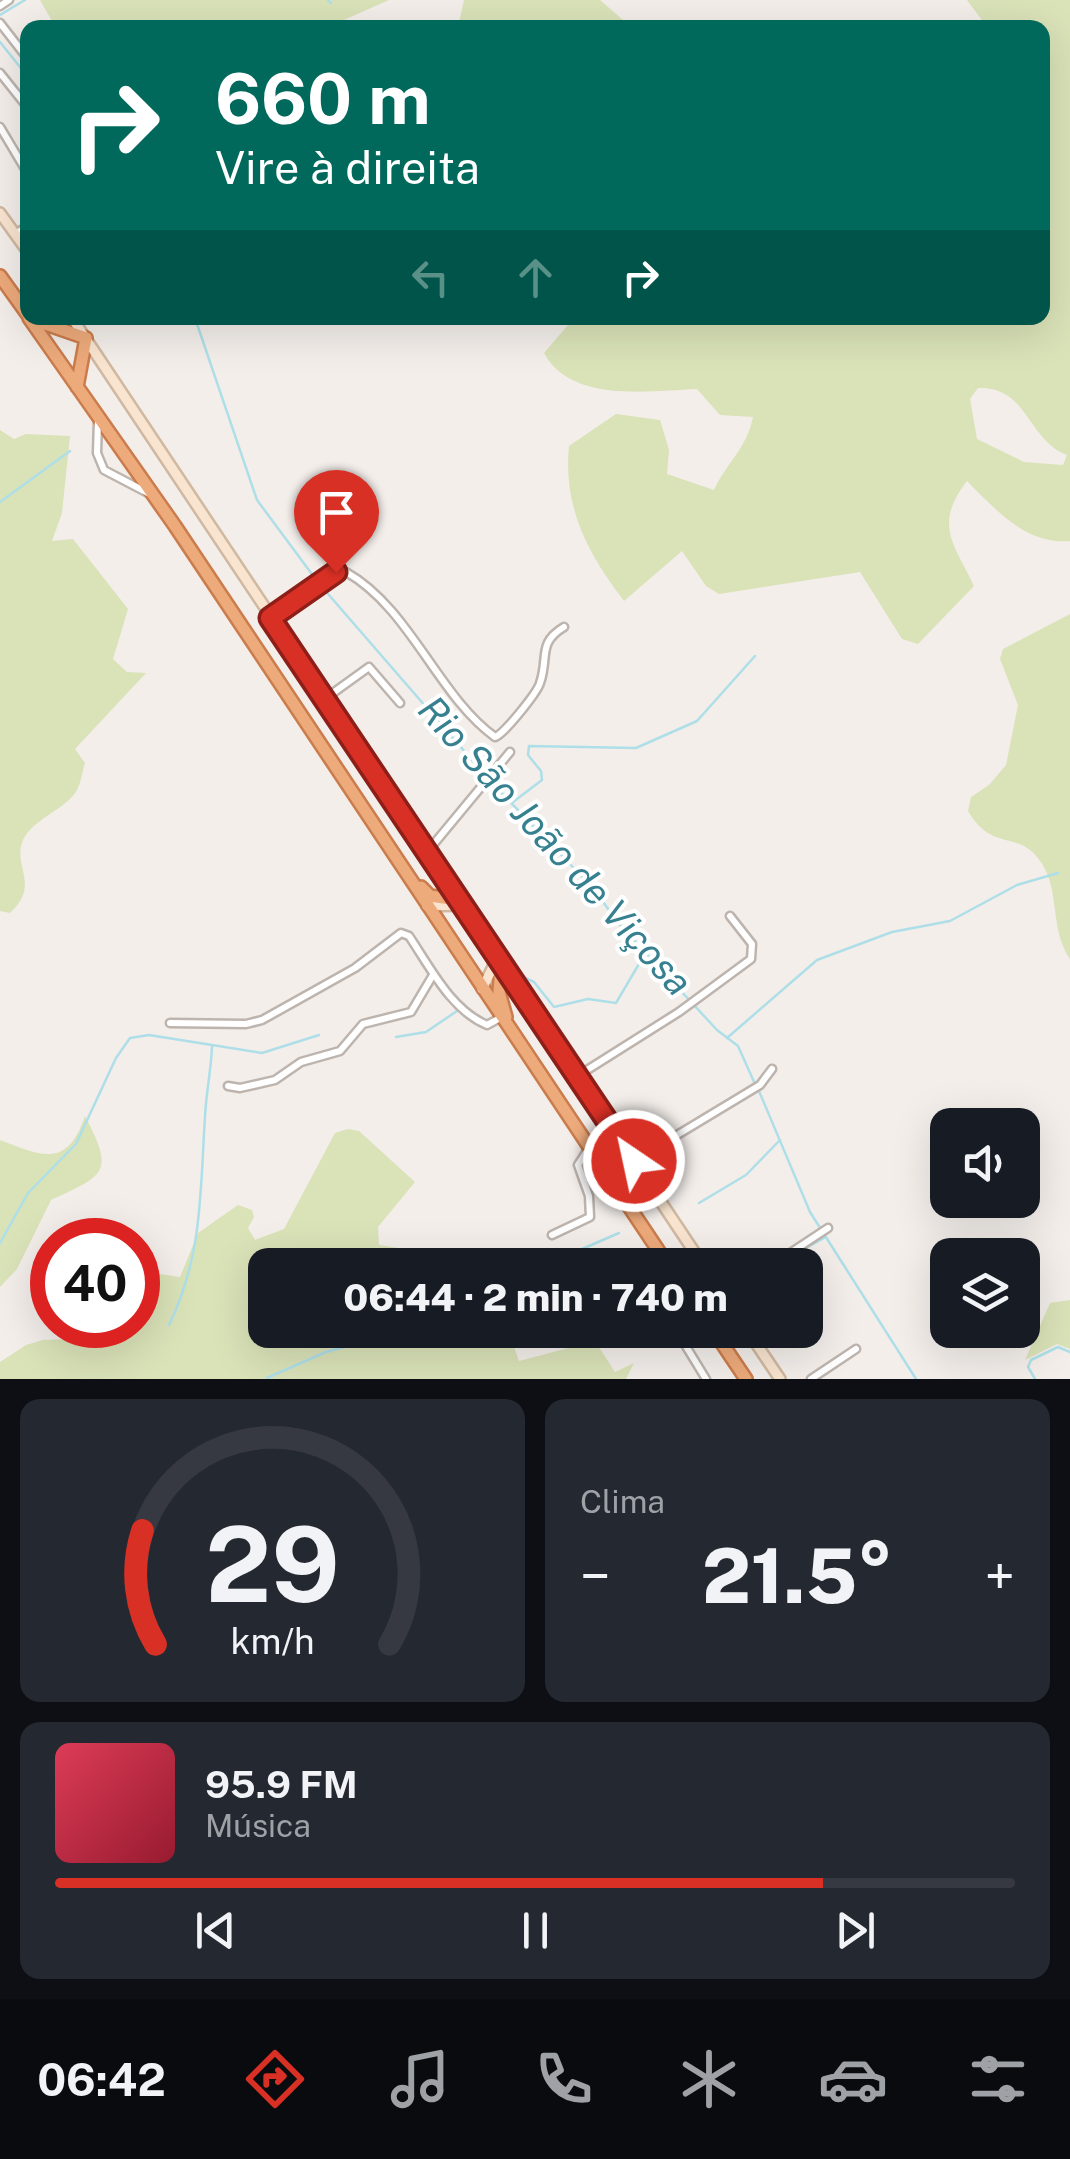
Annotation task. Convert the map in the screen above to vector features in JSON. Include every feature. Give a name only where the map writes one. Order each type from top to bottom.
[{"type":"highway","points":[[0,276],[20,304]]},
{"type":"highway","points":[[35,325],[154,496],[656,1248]]},
{"type":"highway","points":[[51,325],[86,338],[77,386]]},
{"type":"highway","points":[[397,860],[430,896],[459,902]]},
{"type":"highway","points":[[500,962],[501,1005],[514,1039]]},
{"type":"highway","points":[[726,1349],[736,1379]]},
{"type":"highway","points":[[726,1349],[746,1379]]},
{"type":"street","points":[[0,6],[9,0]]},
{"type":"street","points":[[0,24],[20,49]]},
{"type":"street","points":[[0,73],[20,98]]},
{"type":"street","points":[[0,127],[20,161]]},
{"type":"street","points":[[0,213],[20,241]]},
{"type":"street","points":[[15,234],[20,231]]},
{"type":"street","points":[[77,325],[692,1248]]},
{"type":"street","points":[[99,419],[97,453],[104,470],[154,496]]},
{"type":"street","points":[[270,618],[342,571],[360,582],[426,652],[462,703],[495,737],[505,733],[539,686],[543,648],[564,627]]},
{"type":"street","points":[[326,698],[370,667],[400,703]]},
{"type":"street","points":[[427,852],[510,752]]},
{"type":"street","points":[[428,906],[459,902]]},
{"type":"street","points":[[576,1077],[689,1004],[750,958],[752,944],[730,916]]},
{"type":"street","points":[[170,1023],[246,1024],[262,1020],[355,968],[397,933],[409,936],[448,993],[481,1023],[492,1024],[500,1018]]},
{"type":"street","points":[[482,989],[500,962]]},
{"type":"street","points":[[228,1086],[240,1088],[275,1080],[300,1062],[340,1051],[363,1024],[411,1012],[434,974]]},
{"type":"street","points":[[634,1161],[756,1088],[772,1069]]},
{"type":"street","points":[[552,1236],[590,1217],[590,1196],[578,1165],[590,1148]]},
{"type":"street","points":[[799,1248],[826,1230]]},
{"type":"street","points":[[687,1348],[706,1379]]},
{"type":"street","points":[[759,1348],[780,1379]]},
{"type":"street","points":[[811,1379],[856,1349]]},
{"type":"green space","points":[[40,0],[389,0],[344,20],[51,20]]},
{"type":"green space","points":[[464,0],[600,0],[623,20],[460,20]]},
{"type":"green space","points":[[967,0],[1070,0],[1070,541],[1054,541],[1025,531],[967,481],[957,496],[949,522],[954,546],[974,586],[918,644],[902,639],[860,572],[719,594],[706,586],[682,551],[624,601],[589,548],[574,510],[569,446],[616,414],[660,420],[669,450],[667,474],[714,490],[746,438],[753,417],[720,415],[697,389],[634,392],[591,387],[556,369],[544,353],[568,325],[1050,325],[1050,20],[982,20]],"holes":[[[978,388],[1007,396],[1018,404],[1043,438],[1067,455],[1063,465],[1024,462],[977,439],[970,399]]]},
{"type":"green space","points":[[0,430],[14,439],[26,434],[70,436],[62,513],[52,541],[73,539],[128,609],[113,659],[127,672],[146,673],[75,749],[85,763],[75,793],[34,826],[23,840],[24,893],[10,913],[0,911]]},
{"type":"green space","points":[[1070,614],[1070,959],[1059,934],[1045,868],[1029,849],[994,836],[968,811],[971,797],[989,785],[1006,765],[1018,705],[1000,659],[1003,649]]},
{"type":"green space","points":[[85,1116],[100,1150],[100,1170],[83,1184],[51,1200],[42,1218],[30,1218],[30,1243],[17,1269],[0,1287],[0,1140],[52,1154],[70,1144]]},
{"type":"green space","points":[[359,1131],[415,1182],[378,1227],[379,1245],[398,1248],[248,1248],[248,1348],[514,1348],[519,1361],[568,1348],[600,1348],[615,1372],[634,1363],[626,1379],[0,1379],[0,1362],[30,1344],[30,1348],[160,1348],[160,1274],[180,1277],[198,1233],[238,1205],[252,1210],[254,1217],[248,1228],[255,1240],[284,1229],[335,1133]]},
{"type":"green space","points":[[1070,1300],[1070,1349],[1057,1344],[1025,1360],[1030,1348],[1040,1348],[1040,1326],[1050,1303]]},
{"type":"waterway","points":[[0,15],[25,0]]},
{"type":"waterway","points":[[328,0],[331,3]]},
{"type":"waterway","name":"Rio São João de Viçosa","points":[[0,42],[20,67]]},
{"type":"waterway","name":"Rio São João de Viçosa","points":[[197,325],[257,500],[317,581]]},
{"type":"waterway","points":[[0,502],[70,451]]},
{"type":"waterway","name":"Rio São João de Viçosa","points":[[322,587],[492,783],[593,888],[619,924],[717,1030],[738,1046],[755,1084]]},
{"type":"waterway","points":[[513,802],[542,780],[541,771],[528,755],[529,746],[636,748],[697,721],[755,656]]},
{"type":"waterway","points":[[727,1038],[817,960],[892,932],[950,921],[1017,885],[1058,873]]},
{"type":"waterway","points":[[521,976],[534,982],[554,1007],[588,999],[616,1003],[646,952]]},
{"type":"waterway","points":[[396,1037],[426,1032],[457,1011]]},
{"type":"waterway","points":[[0,1243],[28,1193],[76,1144],[116,1058],[130,1038],[149,1035],[262,1053],[319,1035]]},
{"type":"waterway","points":[[169,1325],[194,1248],[212,1047]]},
{"type":"waterway","name":"Rio São João de Viçosa","points":[[759,1091],[810,1212],[916,1379]]},
{"type":"waterway","points":[[699,1203],[746,1175],[780,1140]]},
{"type":"waterway","points":[[584,1248],[619,1233]]},
{"type":"waterway","points":[[806,1248],[824,1238]]},
{"type":"waterway","points":[[1035,1379],[1028,1367],[1031,1360],[1058,1347],[1070,1352]]},
{"type":"waterway","points":[[267,1378],[341,1348]]},
{"type":"route","points":[[336,572],[270,618],[634,1161]]}]
